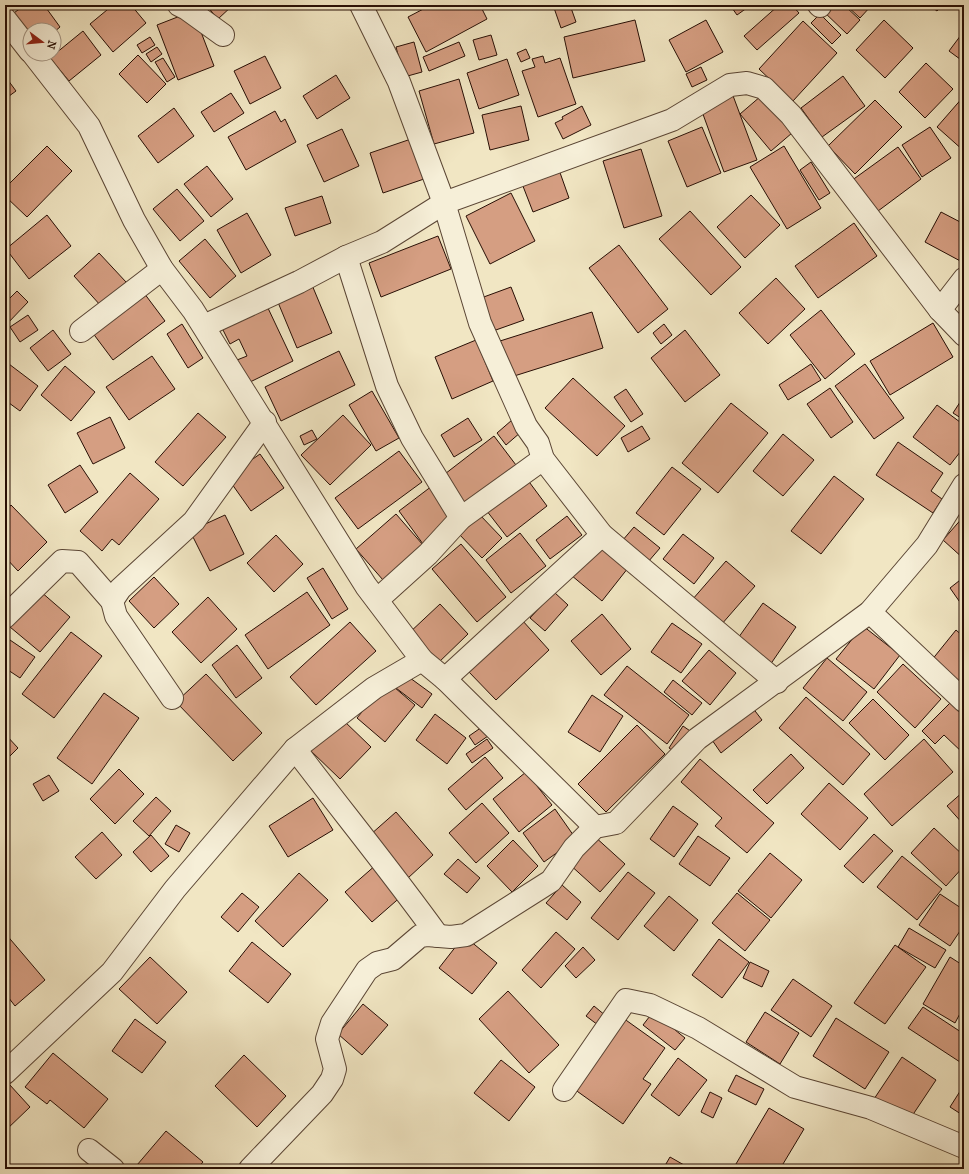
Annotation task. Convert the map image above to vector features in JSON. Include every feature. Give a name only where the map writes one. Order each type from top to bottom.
[{"type":"street","points":[[179,5],[187,8],[223,35]]},
{"type":"street","points":[[361,5],[400,82],[444,203],[480,323],[526,426],[538,443],[544,459],[602,535],[776,682]]},
{"type":"street","points":[[5,19],[22,41]]},
{"type":"street","points":[[38,62],[89,126],[134,220],[162,269],[204,326],[366,586],[422,660],[445,679],[595,827]]},
{"type":"street","points":[[204,326],[298,282],[346,257],[382,242],[444,203],[672,120],[730,85],[747,83],[764,88],[791,115],[940,310],[964,335]]},
{"type":"street","points":[[346,257],[387,386],[412,438],[461,518]]},
{"type":"street","points":[[81,331],[162,269]]},
{"type":"street","points":[[940,310],[964,279]]},
{"type":"street","points":[[112,601],[120,589],[194,521],[264,422]]},
{"type":"street","points":[[377,600],[428,554],[461,518],[544,459]]},
{"type":"street","points":[[250,1169],[322,1094],[332,1079],[335,1069],[327,1039],[332,1023],[367,970],[377,963],[393,959],[420,936],[427,935],[451,937],[466,935],[551,881],[574,848],[595,827],[616,823],[697,739],[870,612],[927,545],[964,485]]},
{"type":"street","points":[[445,679],[602,535]]},
{"type":"street","points":[[5,617],[62,561],[78,562],[112,601],[116,616],[172,698]]},
{"type":"street","points":[[870,612],[964,701]]},
{"type":"street","points":[[5,1073],[112,972],[175,889],[295,749],[374,688],[422,660]]},
{"type":"street","points":[[295,749],[438,936]]},
{"type":"street","points":[[564,1090],[626,1000],[650,1005],[698,1028],[795,1087],[871,1108],[964,1148]]},
{"type":"street","points":[[89,1150],[113,1169]]},
{"type":"building","points":[[25,5],[44,5],[56,22],[22,22],[22,31],[11,15]]},
{"type":"building","points":[[113,5],[131,5],[146,23],[113,52],[90,24]]},
{"type":"building","points":[[206,5],[233,5],[218,19]]},
{"type":"building","points":[[431,5],[480,5],[487,19],[426,52],[408,17]]},
{"type":"building","points":[[553,5],[570,5],[576,22],[561,28]]},
{"type":"building","points":[[730,5],[751,5],[737,15]]},
{"type":"building","points":[[779,5],[792,5],[799,13],[757,50],[744,36]]},
{"type":"building","points":[[826,5],[844,5],[860,20],[847,34],[822,10]]},
{"type":"building","points":[[846,5],[870,5],[871,6],[860,18]]},
{"type":"building","points":[[929,5],[943,5],[937,11]]},
{"type":"building","points":[[193,11],[214,66],[178,80],[157,25]]},
{"type":"building","points":[[820,14],[841,35],[832,44],[811,23]]},
{"type":"building","points":[[635,20],[645,61],[573,78],[564,37]]},
{"type":"building","points":[[706,20],[723,52],[686,72],[669,40]]},
{"type":"building","points":[[884,20],[913,48],[885,78],[856,50]]},
{"type":"building","points":[[803,21],[837,53],[793,101],[759,69]]},
{"type":"building","points":[[83,31],[101,55],[69,81],[53,62],[62,62],[62,48]]},
{"type":"building","points":[[964,31],[964,62],[949,51]]},
{"type":"building","points":[[491,35],[497,55],[479,60],[473,40]]},
{"type":"building","points":[[150,37],[155,45],[142,53],[137,45]]},
{"type":"building","points":[[414,42],[422,72],[404,77],[396,47]]},
{"type":"building","points":[[459,42],[465,56],[429,71],[423,57]]},
{"type":"building","points":[[157,47],[162,54],[151,62],[146,54]]},
{"type":"building","points":[[526,49],[530,58],[521,62],[517,53]]},
{"type":"building","points":[[138,55],[166,84],[147,103],[119,74]]},
{"type":"building","points":[[265,56],[281,88],[250,104],[234,71]]},
{"type":"building","points":[[543,56],[545,63],[560,58],[576,104],[538,117],[522,71],[535,67],[532,59]]},
{"type":"building","points":[[163,58],[175,77],[167,82],[155,62]]},
{"type":"building","points":[[507,59],[519,95],[479,109],[467,73]]},
{"type":"building","points":[[926,63],[953,89],[925,118],[899,92]]},
{"type":"building","points":[[701,67],[707,80],[692,87],[686,74]]},
{"type":"building","points":[[336,75],[350,98],[317,119],[303,96]]},
{"type":"building","points":[[5,76],[16,91],[5,99]]},
{"type":"building","points":[[843,76],[865,106],[822,137],[801,108]]},
{"type":"building","points":[[459,79],[474,133],[434,144],[419,91]]},
{"type":"building","points":[[231,93],[244,113],[214,132],[201,112]]},
{"type":"building","points":[[732,93],[757,160],[724,172],[700,106]]},
{"type":"building","points":[[761,96],[792,133],[771,151],[740,114]]},
{"type":"building","points":[[964,96],[964,151],[937,127]]},
{"type":"building","points":[[875,100],[902,127],[855,174],[828,146]]},
{"type":"building","points":[[521,106],[529,140],[490,150],[482,115]]},
{"type":"building","points":[[582,106],[591,125],[563,139],[555,123],[563,119],[562,117]]},
{"type":"building","points":[[174,108],[194,136],[158,163],[138,136]]},
{"type":"building","points":[[275,111],[281,122],[285,119],[296,142],[246,170],[228,137]]},
{"type":"building","points":[[702,127],[721,173],[687,187],[668,141]]},
{"type":"building","points":[[930,127],[951,158],[922,177],[902,145]]},
{"type":"building","points":[[342,129],[359,166],[324,182],[307,145]]},
{"type":"building","points":[[411,139],[424,179],[383,193],[370,153]]},
{"type":"building","points":[[47,146],[72,171],[27,217],[5,196],[5,188]]},
{"type":"building","points":[[784,146],[821,208],[787,229],[750,167]]},
{"type":"building","points":[[898,147],[921,179],[874,214],[851,181]]},
{"type":"building","points":[[641,149],[662,216],[624,228],[603,161]]},
{"type":"building","points":[[811,162],[830,193],[819,200],[800,170]]},
{"type":"building","points":[[207,166],[233,199],[211,217],[184,184]]},
{"type":"building","points":[[558,167],[569,198],[533,212],[521,181]]},
{"type":"building","points":[[177,189],[204,221],[180,241],[153,209]]},
{"type":"building","points":[[511,193],[535,241],[490,264],[466,216]]},
{"type":"building","points":[[751,195],[780,225],[745,258],[717,227]]},
{"type":"building","points":[[322,196],[331,223],[295,236],[285,208]]},
{"type":"building","points":[[690,211],[741,267],[711,295],[659,239]]},
{"type":"building","points":[[941,212],[964,224],[964,263],[925,242]]},
{"type":"building","points":[[247,213],[271,255],[241,273],[217,230]]},
{"type":"building","points":[[47,215],[71,246],[29,279],[6,249]]},
{"type":"building","points":[[854,223],[877,256],[818,298],[795,266]]},
{"type":"building","points":[[438,236],[451,269],[381,297],[369,263]]},
{"type":"building","points":[[205,239],[236,276],[210,298],[179,261]]},
{"type":"building","points":[[619,245],[668,309],[638,333],[589,268]]},
{"type":"building","points":[[99,253],[126,282],[101,306],[74,276]]},
{"type":"building","points":[[776,278],[805,309],[768,344],[739,313]]},
{"type":"building","points":[[312,285],[332,333],[297,348],[277,300]]},
{"type":"building","points":[[511,287],[524,320],[493,331],[481,298]]},
{"type":"building","points":[[141,289],[165,321],[113,360],[89,328]]},
{"type":"building","points":[[17,291],[28,302],[6,325],[5,303]]},
{"type":"building","points":[[267,306],[293,361],[248,383],[237,360],[247,356],[239,339],[230,344],[222,328]]},
{"type":"building","points":[[821,310],[855,354],[825,379],[790,335]]},
{"type":"building","points":[[592,312],[603,348],[511,377],[500,341]]},
{"type":"building","points":[[28,315],[38,330],[20,342],[10,327]]},
{"type":"building","points":[[933,323],[953,357],[890,395],[870,361]]},
{"type":"building","points":[[182,324],[203,358],[188,368],[167,334]]},
{"type":"building","points":[[664,324],[672,335],[661,344],[653,333]]},
{"type":"building","points":[[53,330],[71,354],[48,371],[30,348]]},
{"type":"building","points":[[685,330],[720,375],[685,402],[651,358]]},
{"type":"building","points":[[476,340],[493,381],[452,399],[435,357]]},
{"type":"building","points":[[339,351],[355,385],[281,421],[265,387]]},
{"type":"building","points":[[152,356],[175,389],[129,420],[106,387]]},
{"type":"building","points":[[5,361],[38,386],[20,411],[5,400]]},
{"type":"building","points":[[811,364],[821,380],[788,400],[779,385]]},
{"type":"building","points":[[865,364],[904,418],[874,439],[835,386]]},
{"type":"building","points":[[65,366],[95,392],[71,421],[41,395]]},
{"type":"building","points":[[573,378],[625,426],[597,456],[545,408]]},
{"type":"building","points":[[830,388],[853,422],[831,438],[807,404]]},
{"type":"building","points":[[626,389],[643,414],[631,422],[614,397]]},
{"type":"building","points":[[372,391],[399,438],[376,451],[349,405]]},
{"type":"building","points":[[964,396],[964,420],[953,413]]},
{"type":"building","points":[[731,403],[768,433],[718,493],[682,463]]},
{"type":"building","points":[[937,405],[964,425],[964,447],[950,465],[913,437]]},
{"type":"building","points":[[198,413],[226,437],[183,486],[155,462]]},
{"type":"building","points":[[343,415],[371,445],[330,485],[301,455]]},
{"type":"building","points":[[110,417],[125,448],[93,464],[77,433]]},
{"type":"building","points":[[468,418],[482,440],[454,457],[441,435]]},
{"type":"building","points":[[512,420],[521,432],[506,445],[497,433]]},
{"type":"building","points":[[642,426],[650,439],[628,452],[621,438]]},
{"type":"building","points":[[312,430],[317,439],[304,445],[300,436]]},
{"type":"building","points":[[783,434],[814,460],[783,496],[753,471]]},
{"type":"building","points":[[494,436],[519,469],[466,510],[441,477]]},
{"type":"building","points":[[898,442],[943,473],[931,491],[942,499],[933,513],[876,475]]},
{"type":"building","points":[[399,451],[422,482],[358,529],[335,498]]},
{"type":"building","points":[[260,454],[284,488],[251,511],[227,477]]},
{"type":"building","points":[[80,465],[98,492],[65,513],[48,485]]},
{"type":"building","points":[[672,467],[701,489],[664,535],[636,513]]},
{"type":"building","points":[[130,473],[159,499],[119,545],[112,539],[102,551],[80,531]]},
{"type":"building","points":[[524,475],[547,506],[507,537],[483,506]]},
{"type":"building","points":[[834,476],[864,499],[821,554],[791,531]]},
{"type":"building","points":[[432,486],[456,519],[423,544],[399,511]]},
{"type":"building","points":[[11,505],[47,542],[18,571],[5,557],[5,512]]},
{"type":"building","points":[[396,514],[423,545],[383,580],[356,549]]},
{"type":"building","points":[[479,514],[502,538],[482,558],[458,533]]},
{"type":"building","points":[[225,515],[244,554],[210,571],[190,531]]},
{"type":"building","points":[[567,516],[582,535],[550,559],[536,540]]},
{"type":"building","points":[[964,516],[964,559],[943,540]]},
{"type":"building","points":[[634,527],[660,548],[648,562],[622,541]]},
{"type":"building","points":[[520,533],[546,566],[511,593],[486,560]]},
{"type":"building","points":[[683,534],[714,558],[694,584],[663,559]]},
{"type":"building","points":[[276,535],[303,564],[274,592],[247,563]]},
{"type":"building","points":[[598,542],[628,568],[602,601],[571,575]]},
{"type":"building","points":[[461,544],[506,597],[477,622],[432,569]]},
{"type":"building","points":[[726,561],[755,586],[721,625],[692,600]]},
{"type":"building","points":[[323,568],[348,609],[332,619],[307,578]]},
{"type":"building","points":[[154,577],[179,604],[154,628],[129,601]]},
{"type":"building","points":[[964,577],[964,608],[950,588]]},
{"type":"building","points":[[40,591],[70,617],[40,652],[10,627]]},
{"type":"building","points":[[307,592],[330,625],[268,669],[245,635]]},
{"type":"building","points":[[554,592],[568,605],[545,631],[530,618]]},
{"type":"building","points":[[208,597],[237,629],[201,663],[172,632]]},
{"type":"building","points":[[763,603],[796,627],[770,665],[736,641]]},
{"type":"building","points":[[440,604],[468,634],[436,665],[408,634]]},
{"type":"building","points":[[602,614],[631,649],[601,675],[571,641]]},
{"type":"building","points":[[522,620],[549,650],[496,700],[468,671]]},
{"type":"building","points":[[350,622],[376,651],[316,705],[290,677]]},
{"type":"building","points":[[672,623],[702,644],[681,673],[651,652]]},
{"type":"building","points":[[863,626],[900,655],[874,689],[836,659]]},
{"type":"building","points":[[956,630],[964,637],[964,688],[931,661]]},
{"type":"building","points":[[71,632],[102,656],[54,718],[22,694]]},
{"type":"building","points":[[10,640],[35,657],[20,678],[5,668],[5,647]]},
{"type":"building","points":[[237,645],[262,678],[236,698],[212,665]]},
{"type":"building","points":[[709,650],[736,673],[710,705],[682,681]]},
{"type":"building","points":[[827,658],[867,692],[843,721],[803,688]]},
{"type":"building","points":[[903,664],[941,699],[915,728],[877,692]]},
{"type":"building","points":[[627,666],[689,715],[667,744],[604,695]]},
{"type":"building","points":[[206,674],[262,733],[233,761],[176,702]]},
{"type":"building","points":[[406,675],[432,694],[422,708],[396,688]]},
{"type":"building","points":[[673,680],[702,703],[692,715],[664,692]]},
{"type":"building","points":[[387,681],[415,705],[385,742],[357,718]]},
{"type":"building","points":[[104,693],[139,718],[92,784],[57,758]]},
{"type":"building","points":[[592,695],[623,716],[600,752],[568,732]]},
{"type":"building","points":[[806,697],[870,754],[843,785],[779,728]]},
{"type":"building","points":[[873,699],[909,735],[885,760],[849,723]]},
{"type":"building","points":[[953,700],[964,712],[964,754],[944,735],[935,744],[922,731]]},
{"type":"building","points":[[752,707],[762,720],[721,753],[712,740]]},
{"type":"building","points":[[435,714],[466,738],[447,764],[416,740]]},
{"type":"building","points":[[342,719],[371,747],[340,779],[311,751]]},
{"type":"building","points":[[637,725],[665,754],[606,812],[578,784]]},
{"type":"building","points":[[683,726],[693,733],[679,755],[669,748]]},
{"type":"building","points":[[482,727],[488,736],[475,745],[469,736]]},
{"type":"building","points":[[5,734],[18,748],[5,761]]},
{"type":"building","points":[[487,739],[493,748],[472,763],[466,754]]},
{"type":"building","points":[[924,739],[953,772],[892,826],[864,794]]},
{"type":"building","points":[[791,754],[804,768],[767,804],[753,790]]},
{"type":"building","points":[[485,757],[503,778],[466,810],[448,789]]},
{"type":"building","points":[[700,759],[774,823],[747,853],[715,826],[722,818],[681,782]]},
{"type":"building","points":[[119,769],[144,794],[115,824],[90,799]]},
{"type":"building","points":[[526,772],[552,805],[519,832],[493,799]]},
{"type":"building","points":[[49,775],[59,791],[43,801],[33,784]]},
{"type":"building","points":[[829,783],[868,818],[840,850],[801,814]]},
{"type":"building","points":[[964,791],[964,825],[947,806]]},
{"type":"building","points":[[156,797],[171,811],[149,836],[133,821]]},
{"type":"building","points":[[313,798],[333,830],[288,857],[269,826]]},
{"type":"building","points":[[482,803],[509,833],[476,863],[449,833]]},
{"type":"building","points":[[673,806],[698,824],[674,857],[650,839]]},
{"type":"building","points":[[555,809],[576,839],[544,862],[523,833]]},
{"type":"building","points":[[396,812],[433,855],[408,878],[370,835]]},
{"type":"building","points":[[176,825],[190,833],[179,852],[165,844]]},
{"type":"building","points":[[934,828],[964,856],[964,866],[946,886],[911,853]]},
{"type":"building","points":[[102,832],[122,855],[96,879],[75,857]]},
{"type":"building","points":[[874,834],[893,851],[863,883],[844,866]]},
{"type":"building","points":[[151,835],[169,856],[151,872],[133,852]]},
{"type":"building","points":[[593,835],[625,864],[600,892],[568,863]]},
{"type":"building","points":[[698,836],[730,858],[710,886],[679,864]]},
{"type":"building","points":[[513,840],[538,866],[512,892],[487,866]]},
{"type":"building","points":[[770,853],[802,880],[771,918],[738,891]]},
{"type":"building","points":[[902,856],[942,889],[917,920],[877,887]]},
{"type":"building","points":[[458,859],[480,878],[467,893],[444,874]]},
{"type":"building","points":[[377,864],[404,894],[372,922],[345,892]]},
{"type":"building","points":[[628,872],[655,893],[618,940],[591,918]]},
{"type":"building","points":[[299,873],[328,900],[283,947],[255,921]]},
{"type":"building","points":[[562,885],[581,902],[567,920],[546,903]]},
{"type":"building","points":[[242,893],[259,907],[238,932],[221,917]]},
{"type":"building","points":[[737,893],[770,920],[745,951],[712,923]]},
{"type":"building","points":[[940,894],[964,910],[964,925],[950,946],[919,925]]},
{"type":"building","points":[[669,896],[698,920],[674,951],[644,926]]},
{"type":"building","points":[[909,928],[946,950],[935,968],[898,947]]},
{"type":"building","points":[[556,932],[575,949],[541,988],[522,970]]},
{"type":"building","points":[[5,933],[45,980],[15,1006],[5,993]]},
{"type":"building","points":[[464,936],[497,963],[472,994],[439,968]]},
{"type":"building","points":[[719,939],[749,962],[722,998],[692,975]]},
{"type":"building","points":[[252,942],[291,974],[268,1003],[229,971]]},
{"type":"building","points":[[895,945],[926,967],[885,1024],[854,1003]]},
{"type":"building","points":[[583,947],[595,960],[576,978],[565,966]]},
{"type":"building","points":[[150,957],[187,992],[157,1024],[119,989]]},
{"type":"building","points":[[950,957],[964,966],[964,1006],[955,1023],[923,1004]]},
{"type":"building","points":[[750,962],[769,971],[762,987],[743,978]]},
{"type":"building","points":[[793,979],[832,1006],[811,1037],[771,1010]]},
{"type":"building","points":[[508,991],[559,1045],[529,1073],[479,1019]]},
{"type":"building","points":[[363,1004],[388,1025],[362,1055],[338,1034]]},
{"type":"building","points":[[594,1006],[606,1016],[598,1025],[586,1016]]},
{"type":"building","points":[[923,1007],[964,1034],[964,1056],[960,1062],[908,1028]]},
{"type":"building","points":[[653,1012],[685,1038],[675,1050],[643,1025]]},
{"type":"building","points":[[765,1012],[799,1033],[780,1064],[746,1042]]},
{"type":"building","points":[[623,1018],[665,1048],[643,1079],[651,1084],[623,1124],[574,1089]]},
{"type":"building","points":[[836,1018],[889,1052],[865,1089],[813,1056]]},
{"type":"building","points":[[135,1019],[166,1042],[142,1073],[112,1051]]},
{"type":"building","points":[[53,1053],[108,1099],[84,1128],[50,1100],[47,1104],[25,1087]]},
{"type":"building","points":[[244,1055],[286,1096],[257,1127],[215,1086]]},
{"type":"building","points":[[902,1057],[936,1080],[908,1122],[874,1099]]},
{"type":"building","points":[[678,1058],[707,1080],[679,1116],[651,1095]]},
{"type":"building","points":[[501,1060],[535,1087],[509,1121],[474,1093]]},
{"type":"building","points":[[736,1075],[764,1089],[756,1105],[728,1091]]},
{"type":"building","points":[[9,1084],[30,1107],[5,1131],[5,1088]]},
{"type":"building","points":[[964,1085],[964,1116],[950,1107]]},
{"type":"building","points":[[710,1092],[722,1098],[713,1118],[701,1112]]},
{"type":"building","points":[[769,1108],[804,1129],[780,1169],[733,1169]]},
{"type":"building","points":[[166,1131],[203,1162],[197,1169],[141,1169],[137,1165]]},
{"type":"building","points":[[670,1157],[691,1169],[663,1169]]}]
